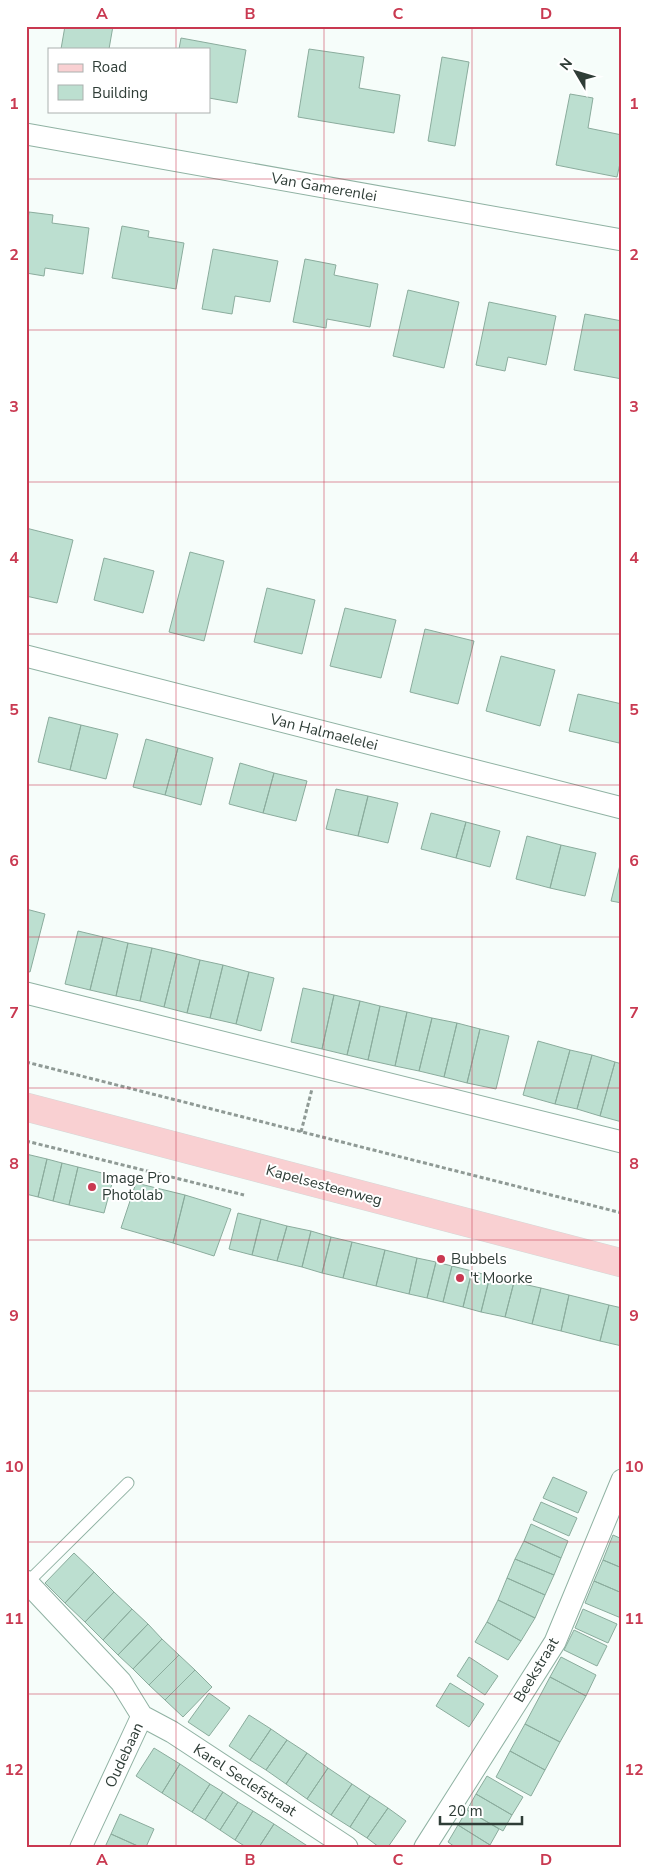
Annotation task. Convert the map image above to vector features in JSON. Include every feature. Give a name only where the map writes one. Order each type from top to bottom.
[{"type":"main road","name":"Kapelsesteenweg","points":[[26,1107],[622,1263]]},
{"type":"street","name":"Van Gamerenlei","points":[[26,134],[622,240]]},
{"type":"street","name":"Van Halmaelelei","points":[[26,656],[622,808]]},
{"type":"street","points":[[26,993],[622,1142]]},
{"type":"street","name":"Beekstraat","points":[[425,1847],[555,1642],[622,1480]]},
{"type":"street","name":"Oudebaan","points":[[27,1581],[121,1682],[142,1716],[81,1847]]},
{"type":"street","name":"Karel Seclefstraat","points":[[142,1716],[172,1732],[347,1847]]},
{"type":"lane","points":[[27,1581],[128,1483]]},
{"type":"path","points":[[26,1062],[622,1213]]},
{"type":"path","points":[[301,1132],[318,1066]]},
{"type":"building","points":[[65,26],[113,26],[109,48],[61,48]]},
{"type":"building","points":[[181,38],[246,50],[237,103],[210,98],[210,48],[179,48]]},
{"type":"building","points":[[309,49],[364,57],[359,88],[400,95],[394,133],[298,117]]},
{"type":"building","points":[[442,57],[469,62],[455,146],[428,141]]},
{"type":"building","points":[[570,94],[593,98],[588,128],[622,135],[622,154],[617,177],[556,165]]},
{"type":"building","points":[[29,212],[53,215],[52,223],[89,228],[83,274],[45,268],[44,276],[26,273],[26,234]]},
{"type":"building","points":[[122,226],[149,231],[148,237],[184,243],[176,289],[112,278]]},
{"type":"building","points":[[213,249],[278,261],[270,302],[235,296],[232,314],[202,309]]},
{"type":"building","points":[[305,259],[336,265],[334,275],[378,284],[370,327],[327,319],[326,328],[293,322]]},
{"type":"building","points":[[408,290],[459,302],[444,368],[393,356]]},
{"type":"building","points":[[489,302],[556,316],[546,365],[508,357],[505,371],[476,365]]},
{"type":"building","points":[[585,314],[622,321],[622,379],[574,370]]},
{"type":"building","points":[[26,528],[73,540],[57,603],[26,596]]},
{"type":"building","points":[[190,552],[224,561],[204,641],[169,632]]},
{"type":"building","points":[[104,558],[154,571],[143,613],[94,600]]},
{"type":"building","points":[[267,588],[315,600],[302,654],[254,642]]},
{"type":"building","points":[[345,608],[396,620],[381,678],[330,666]]},
{"type":"building","points":[[425,629],[474,641],[458,704],[410,692]]},
{"type":"building","points":[[501,656],[555,670],[540,726],[486,711]]},
{"type":"building","points":[[578,694],[622,704],[622,731],[619,743],[569,731]]},
{"type":"building","points":[[49,717],[81,725],[70,770],[38,762]]},
{"type":"building","points":[[81,725],[118,734],[106,779],[70,770]]},
{"type":"building","points":[[146,739],[178,748],[165,795],[133,787]]},
{"type":"building","points":[[178,748],[213,758],[201,805],[165,795]]},
{"type":"building","points":[[240,763],[274,773],[263,813],[229,804]]},
{"type":"building","points":[[274,773],[307,781],[296,821],[263,813]]},
{"type":"building","points":[[336,789],[368,796],[358,836],[326,829]]},
{"type":"building","points":[[368,796],[398,803],[388,843],[358,836]]},
{"type":"building","points":[[431,813],[466,822],[456,858],[421,849]]},
{"type":"building","points":[[466,822],[500,831],[490,867],[456,858]]},
{"type":"building","points":[[527,836],[561,845],[550,888],[516,879]]},
{"type":"building","points":[[561,845],[596,853],[585,896],[550,888]]},
{"type":"building","points":[[622,861],[622,903],[611,901]]},
{"type":"building","points":[[26,909],[45,914],[30,972],[26,971]]},
{"type":"building","points":[[78,931],[103,937],[90,990],[65,984]]},
{"type":"building","points":[[103,937],[128,943],[116,996],[90,990]]},
{"type":"building","points":[[128,943],[152,948],[140,1001],[116,996]]},
{"type":"building","points":[[152,948],[177,954],[164,1007],[140,1001]]},
{"type":"building","points":[[177,954],[200,960],[187,1013],[164,1007]]},
{"type":"building","points":[[200,960],[223,965],[210,1018],[187,1013]]},
{"type":"building","points":[[223,965],[249,972],[236,1024],[210,1018]]},
{"type":"building","points":[[249,972],[274,978],[261,1031],[236,1024]]},
{"type":"building","points":[[303,988],[334,995],[322,1049],[291,1042]]},
{"type":"building","points":[[334,995],[360,1001],[347,1055],[322,1049]]},
{"type":"building","points":[[360,1001],[380,1006],[368,1060],[347,1055]]},
{"type":"building","points":[[380,1006],[407,1012],[395,1066],[368,1060]]},
{"type":"building","points":[[407,1012],[432,1018],[419,1071],[395,1066]]},
{"type":"building","points":[[432,1018],[457,1023],[444,1077],[419,1071]]},
{"type":"building","points":[[457,1023],[480,1029],[467,1083],[444,1077]]},
{"type":"building","points":[[480,1029],[509,1036],[496,1089],[467,1083]]},
{"type":"building","points":[[538,1041],[570,1050],[555,1104],[523,1095]]},
{"type":"building","points":[[570,1050],[592,1055],[577,1109],[555,1104]]},
{"type":"building","points":[[592,1055],[615,1062],[600,1116],[577,1109]]},
{"type":"building","points":[[615,1062],[622,1064],[622,1122],[600,1116]]},
{"type":"building","points":[[26,1154],[47,1159],[38,1197],[26,1194]]},
{"type":"building","points":[[47,1159],[62,1163],[53,1201],[38,1197]]},
{"type":"building","points":[[62,1163],[78,1167],[69,1205],[53,1201]]},
{"type":"building","points":[[78,1167],[114,1176],[104,1213],[69,1205]]},
{"type":"building","points":[[136,1183],[185,1195],[173,1243],[121,1228]]},
{"type":"building","points":[[185,1195],[231,1209],[214,1256],[173,1243]]},
{"type":"building","points":[[238,1213],[261,1219],[252,1255],[229,1249]]},
{"type":"building","points":[[261,1219],[287,1226],[277,1261],[252,1255]]},
{"type":"building","points":[[287,1226],[311,1231],[302,1267],[277,1261]]},
{"type":"building","points":[[311,1231],[331,1237],[322,1273],[302,1267]]},
{"type":"building","points":[[331,1237],[352,1242],[343,1278],[322,1273]]},
{"type":"building","points":[[352,1242],[385,1250],[376,1286],[343,1278]]},
{"type":"building","points":[[385,1250],[417,1258],[409,1294],[376,1286]]},
{"type":"building","points":[[417,1258],[436,1262],[427,1298],[409,1294]]},
{"type":"building","points":[[436,1262],[452,1266],[443,1302],[427,1298]]},
{"type":"building","points":[[452,1266],[472,1271],[463,1307],[443,1302]]},
{"type":"building","points":[[472,1271],[490,1276],[481,1312],[463,1307]]},
{"type":"building","points":[[490,1276],[514,1282],[505,1317],[481,1312]]},
{"type":"building","points":[[514,1282],[541,1288],[532,1324],[505,1317]]},
{"type":"building","points":[[541,1288],[569,1295],[561,1331],[532,1324]]},
{"type":"building","points":[[569,1295],[609,1305],[600,1341],[561,1331]]},
{"type":"building","points":[[609,1305],[622,1308],[622,1346],[600,1341]]},
{"type":"building","points":[[553,1477],[587,1492],[578,1513],[543,1498]]},
{"type":"building","points":[[541,1502],[577,1518],[569,1536],[533,1520]]},
{"type":"building","points":[[531,1524],[568,1541],[561,1558],[524,1541]]},
{"type":"building","points":[[613,1535],[622,1539],[622,1568],[603,1560]]},
{"type":"building","points":[[524,1541],[561,1558],[554,1575],[515,1559]]},
{"type":"building","points":[[74,1553],[94,1572],[65,1603],[45,1583]]},
{"type":"building","points":[[515,1559],[554,1575],[545,1595],[507,1578]]},
{"type":"building","points":[[603,1560],[622,1568],[622,1593],[594,1581]]},
{"type":"building","points":[[94,1572],[114,1592],[85,1622],[65,1603]]},
{"type":"building","points":[[507,1578],[545,1595],[535,1618],[498,1600]]},
{"type":"building","points":[[594,1581],[622,1593],[621,1618],[585,1603]]},
{"type":"building","points":[[114,1592],[132,1609],[103,1640],[85,1622]]},
{"type":"building","points":[[498,1600],[535,1618],[521,1641],[487,1622]]},
{"type":"building","points":[[132,1609],[148,1624],[118,1655],[103,1640]]},
{"type":"building","points":[[583,1609],[617,1624],[608,1643],[575,1628]]},
{"type":"building","points":[[487,1622],[521,1641],[508,1660],[475,1642]]},
{"type":"building","points":[[148,1624],[162,1639],[133,1669],[118,1655]]},
{"type":"building","points":[[574,1630],[607,1646],[597,1666],[564,1650]]},
{"type":"building","points":[[162,1639],[179,1655],[149,1685],[133,1669]]},
{"type":"building","points":[[179,1655],[195,1670],[165,1700],[149,1685]]},
{"type":"building","points":[[469,1657],[498,1676],[485,1695],[457,1676]]},
{"type":"building","points":[[561,1657],[596,1675],[586,1696],[550,1677]]},
{"type":"building","points":[[195,1670],[212,1687],[183,1717],[165,1700]]},
{"type":"building","points":[[550,1677],[586,1696],[560,1742],[525,1724]]},
{"type":"building","points":[[450,1683],[484,1704],[469,1727],[436,1706]]},
{"type":"building","points":[[209,1693],[230,1708],[209,1736],[188,1722]]},
{"type":"building","points":[[249,1715],[271,1729],[250,1760],[229,1746]]},
{"type":"building","points":[[525,1724],[560,1742],[545,1770],[510,1751]]},
{"type":"building","points":[[271,1729],[287,1740],[266,1770],[250,1760]]},
{"type":"building","points":[[287,1740],[307,1753],[286,1784],[266,1770]]},
{"type":"building","points":[[154,1748],[180,1764],[162,1793],[136,1776]]},
{"type":"building","points":[[510,1751],[545,1770],[531,1796],[496,1777]]},
{"type":"building","points":[[307,1753],[328,1768],[307,1799],[286,1784]]},
{"type":"building","points":[[180,1764],[210,1784],[192,1812],[162,1793]]},
{"type":"building","points":[[328,1768],[352,1784],[331,1815],[307,1799]]},
{"type":"building","points":[[487,1776],[523,1797],[512,1815],[476,1794]]},
{"type":"building","points":[[210,1784],[223,1792],[205,1820],[192,1812]]},
{"type":"building","points":[[352,1784],[370,1796],[350,1827],[331,1815]]},
{"type":"building","points":[[223,1792],[238,1802],[220,1830],[205,1820]]},
{"type":"building","points":[[476,1794],[512,1815],[503,1831],[467,1810]]},
{"type":"building","points":[[370,1796],[388,1808],[367,1838],[350,1827]]},
{"type":"building","points":[[238,1802],[253,1811],[235,1840],[220,1830]]},
{"type":"building","points":[[388,1808],[406,1821],[388,1847],[379,1847],[367,1838]]},
{"type":"building","points":[[467,1810],[499,1829],[490,1845],[458,1825]]},
{"type":"building","points":[[253,1811],[274,1824],[259,1847],[246,1847],[235,1840]]},
{"type":"building","points":[[120,1814],[154,1829],[146,1847],[140,1847],[111,1834]]},
{"type":"building","points":[[274,1824],[309,1847],[259,1847]]},
{"type":"building","points":[[458,1825],[490,1845],[489,1847],[455,1847],[448,1842]]},
{"type":"building","points":[[111,1834],[140,1847],[105,1847]]},
{"type":"place","name":"Image Pro Photolab","points":[[92,1187]]},
{"type":"place","name":"Bubbels","points":[[441,1259]]},
{"type":"place","name":"'t Moorke","points":[[460,1278]]}]
